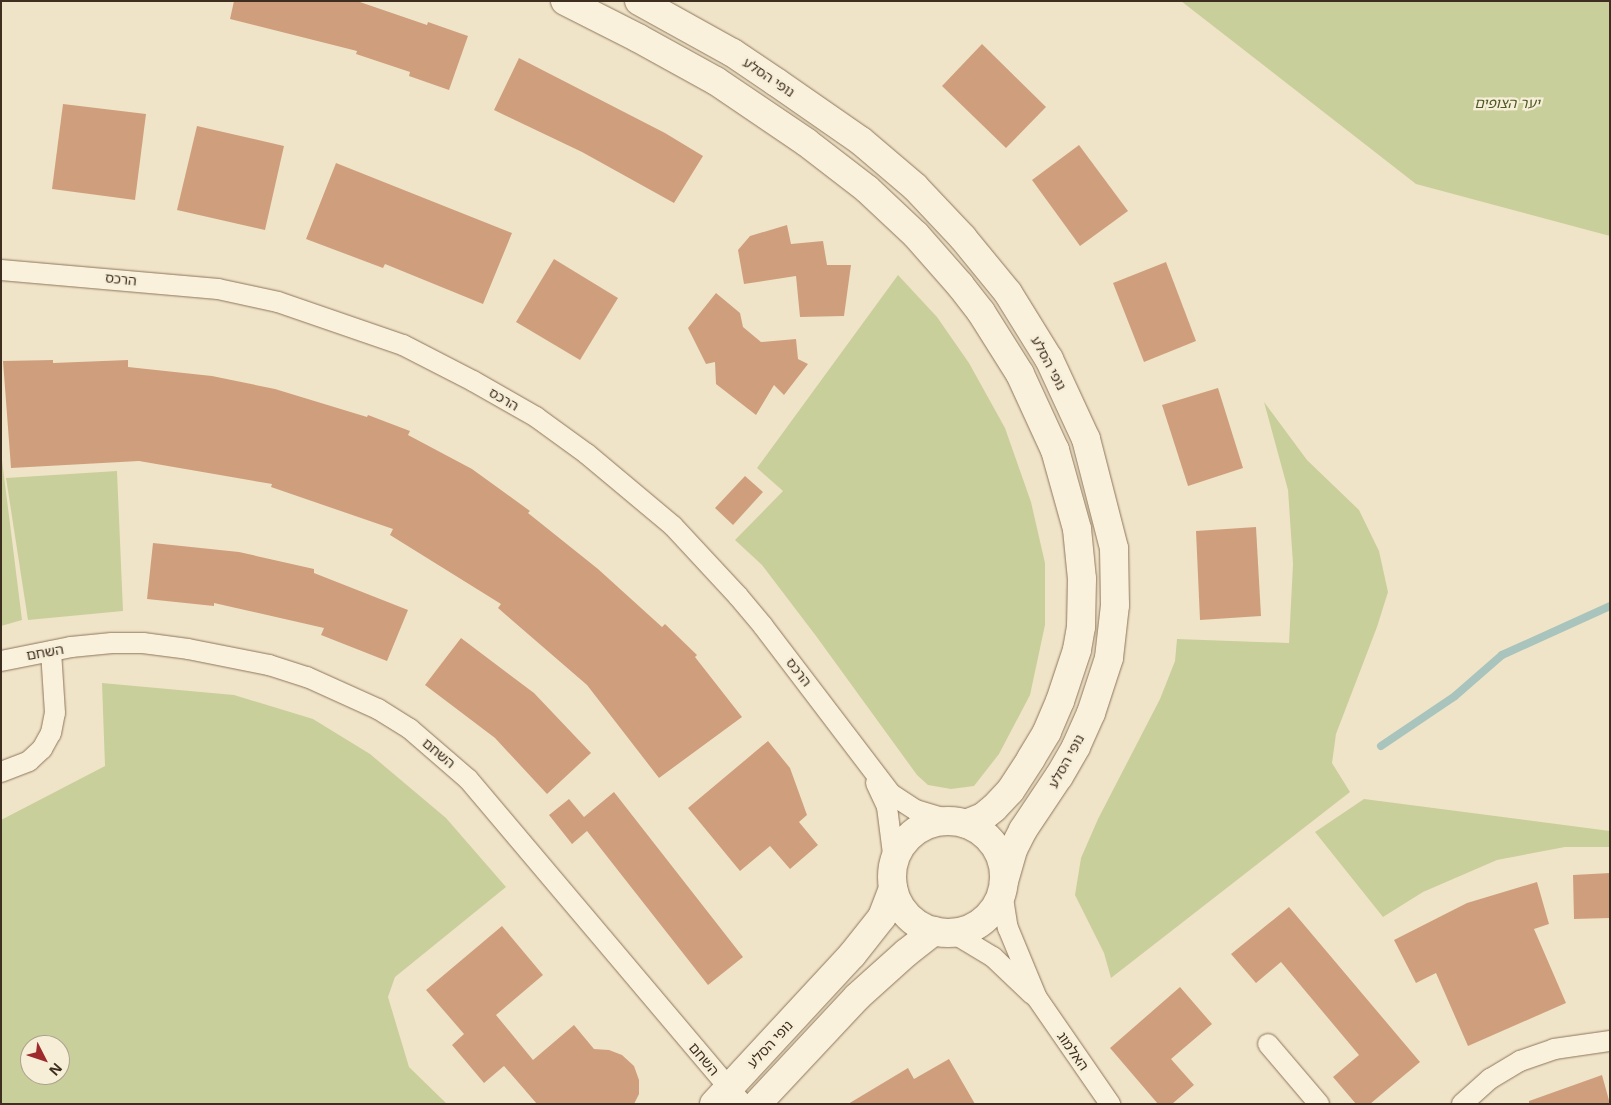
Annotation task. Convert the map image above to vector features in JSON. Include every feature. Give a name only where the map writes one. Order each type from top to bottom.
[{"type":"street","points":[[565,1],[716,81],[806,142],[854,178],[916,235],[955,278],[981,312],[1020,374],[1055,450],[1077,529],[1082,579],[1081,627],[1077,650],[1060,701],[1047,732],[1010,791],[983,817],[959,822],[937,822],[916,831],[900,848],[893,875],[898,903],[907,915],[919,925],[943,932],[969,929],[983,920],[995,907],[1003,887],[1003,867],[998,853],[990,840],[980,830],[959,822]]},
{"type":"street","name":"נופי הסלע","points":[[639,1],[733,53],[776,82],[860,140],[914,188],[963,238],[1008,293],[1049,359],[1086,439],[1114,548],[1115,605],[1109,658],[1091,713],[1076,747],[1023,830],[1013,850],[1003,887]]},
{"type":"street","name":"הרכס","points":[[2,270],[218,288],[278,302],[403,346],[473,381],[536,417],[582,450],[673,526],[738,596],[770,634],[837,720],[891,794],[916,810],[959,822]]},
{"type":"street","name":"השחם","points":[[1,661],[51,651],[104,644],[143,644],[188,649],[269,665],[307,677],[346,693],[410,729],[468,778],[729,1099]]},
{"type":"street","points":[[1,772],[29,761],[42,748],[51,733],[55,713],[51,651]]},
{"type":"street","name":"הרכס","points":[[870,767],[887,807],[893,875]]},
{"type":"street","name":"נופי הסלע","points":[[729,1099],[882,917],[893,875]]},
{"type":"street","name":"האלמוג","points":[[1003,887],[1008,928],[1037,998],[1110,1104]]},
{"type":"street","points":[[757,1104],[857,998],[943,932]]},
{"type":"street","name":"האלמוג","points":[[943,932],[993,957],[1037,998]]},
{"type":"street","points":[[1462,1104],[1490,1079],[1520,1061],[1554,1049],[1610,1041]]},
{"type":"street","points":[[1268,1044],[1319,1104]]},
{"type":"green space","name":"יער הצופים","points":[[1181,1],[1610,1],[1610,236],[1416,184]]},
{"type":"green space","points":[[898,275],[937,317],[969,363],[1005,428],[1031,502],[1045,563],[1045,625],[1030,695],[999,754],[974,786],[951,789],[928,785],[917,775],[762,565],[735,540],[783,491],[757,468]]},
{"type":"green space","points":[[1264,402],[1307,460],[1359,510],[1379,551],[1388,592],[1377,627],[1336,734],[1332,763],[1350,792],[1111,978],[1104,953],[1075,895],[1081,858],[1098,819],[1160,699],[1175,661],[1177,639],[1289,643],[1293,564],[1288,490]]},
{"type":"green space","points":[[1,452],[22,620],[1,626]]},
{"type":"green space","points":[[117,471],[123,611],[28,620],[6,478]]},
{"type":"green space","points":[[102,683],[234,695],[313,719],[370,754],[446,818],[506,887],[395,977],[388,997],[409,1067],[447,1104],[1,1104],[1,820],[105,766]]},
{"type":"green space","points":[[1364,799],[1610,831],[1610,847],[1565,847],[1497,860],[1423,892],[1383,917],[1315,832]]},
{"type":"building","points":[[234,1],[357,1],[427,25],[428,22],[468,36],[449,90],[409,76],[410,72],[356,54],[357,51],[230,19]]},
{"type":"building","points":[[982,44],[1046,107],[1006,148],[942,86]]},
{"type":"building","points":[[519,58],[665,133],[703,156],[674,203],[582,152],[494,110]]},
{"type":"building","points":[[63,104],[146,114],[135,200],[52,189]]},
{"type":"building","points":[[197,126],[284,146],[265,230],[177,210]]},
{"type":"building","points":[[1079,145],[1128,211],[1080,246],[1032,180]]},
{"type":"building","points":[[336,163],[512,233],[483,304],[385,264],[383,268],[306,239]]},
{"type":"building","points":[[787,225],[791,244],[823,241],[827,265],[851,265],[844,316],[800,317],[796,276],[744,284],[738,250],[750,236]]},
{"type":"building","points":[[554,259],[618,298],[580,360],[516,322]]},
{"type":"building","points":[[1166,262],[1196,341],[1144,362],[1113,283]]},
{"type":"building","points":[[716,293],[740,313],[743,327],[761,342],[796,339],[798,359],[808,364],[784,395],[774,385],[756,415],[716,384],[715,362],[706,364],[688,328]]},
{"type":"building","points":[[53,360],[53,363],[128,360],[128,367],[212,376],[275,389],[367,417],[368,415],[410,431],[408,435],[472,469],[530,511],[528,513],[598,569],[662,627],[665,624],[697,655],[695,657],[742,717],[659,778],[587,685],[498,608],[501,604],[390,535],[393,529],[271,487],[272,484],[139,461],[11,468],[3,361]]},
{"type":"building","points":[[1218,388],[1243,468],[1188,486],[1162,405]]},
{"type":"building","points":[[745,476],[763,492],[733,525],[715,508]]},
{"type":"building","points":[[1256,527],[1261,616],[1200,620],[1196,531]]},
{"type":"building","points":[[153,543],[239,552],[314,569],[314,573],[408,610],[387,661],[321,635],[324,628],[214,603],[214,606],[147,599]]},
{"type":"building","points":[[461,638],[534,693],[591,753],[547,794],[495,738],[425,685]]},
{"type":"building","points":[[768,741],[790,768],[807,815],[799,822],[818,845],[790,869],[770,846],[740,871],[688,808]]},
{"type":"building","points":[[614,792],[743,957],[708,985],[587,831],[572,844],[549,815],[569,799],[584,817]]},
{"type":"building","points":[[1610,873],[1610,918],[1574,919],[1573,875]]},
{"type":"building","points":[[1537,882],[1549,924],[1534,929],[1566,1003],[1468,1046],[1436,973],[1416,983],[1394,940],[1467,903]]},
{"type":"building","points":[[1289,907],[1420,1062],[1370,1104],[1356,1104],[1333,1077],[1359,1055],[1281,962],[1256,983],[1231,954]]},
{"type":"building","points":[[502,926],[543,975],[496,1015],[533,1060],[574,1025],[594,1049],[609,1050],[622,1055],[634,1066],[639,1080],[639,1094],[634,1104],[537,1104],[504,1066],[484,1083],[452,1045],[464,1034],[426,990]]},
{"type":"building","points":[[1180,987],[1212,1024],[1171,1059],[1194,1085],[1172,1104],[1158,1104],[1110,1048]]},
{"type":"building","points":[[949,1059],[975,1104],[848,1104],[908,1068],[914,1079]]},
{"type":"building","points":[[1602,1075],[1610,1104],[1529,1104],[1529,1101]]},
{"type":"waterway","points":[[1381,746],[1455,696],[1502,655],[1610,606]]}]
